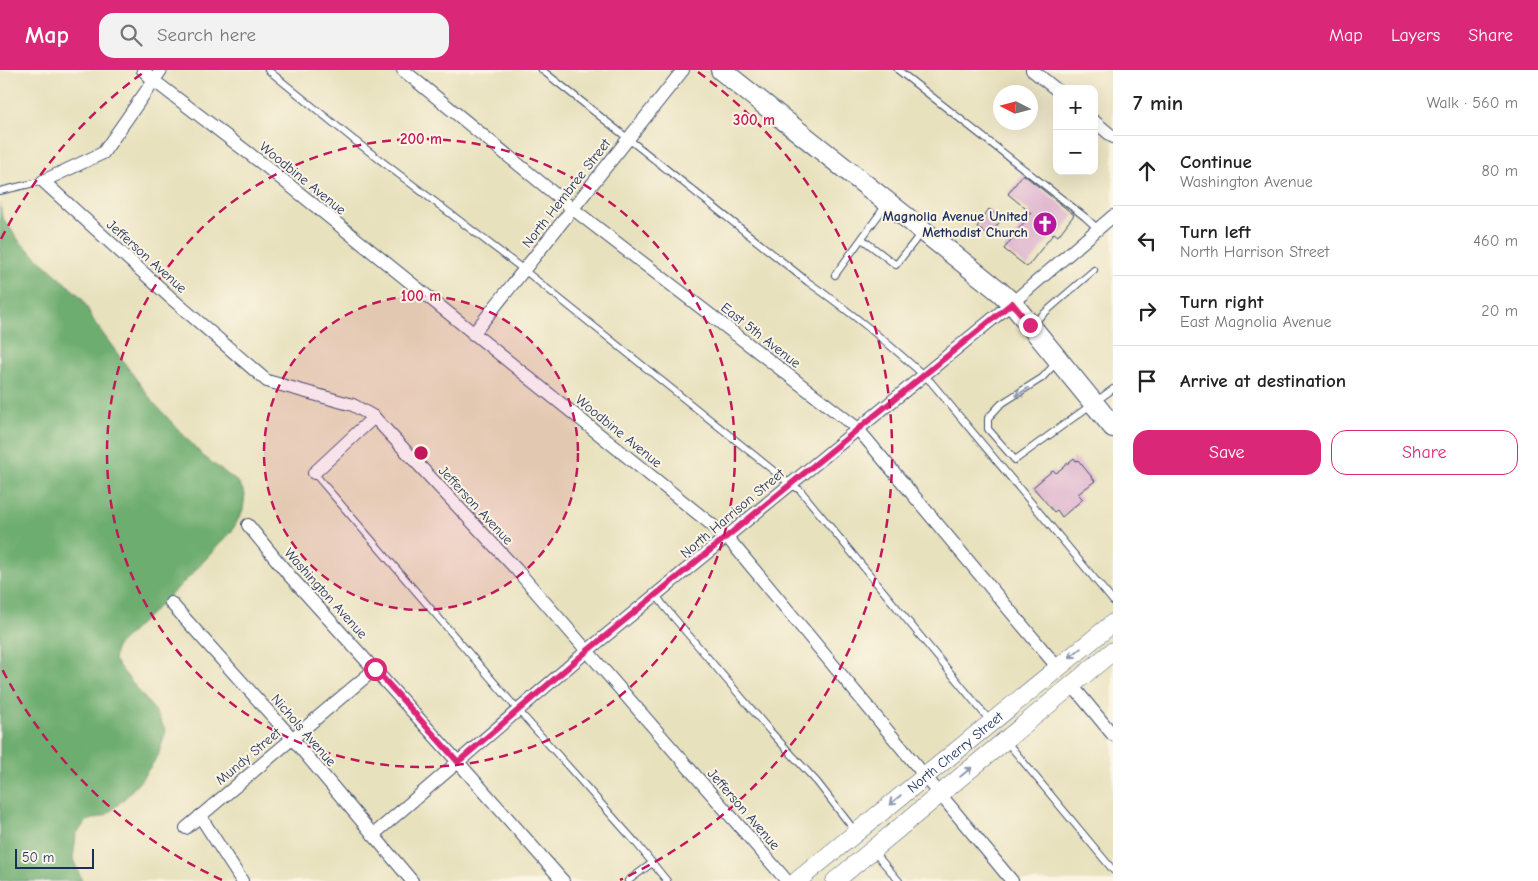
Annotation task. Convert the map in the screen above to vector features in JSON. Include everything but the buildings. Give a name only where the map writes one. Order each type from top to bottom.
[{"type":"main road","points":[[721,70],[1012,303],[1113,427]]},
{"type":"main road","name":"North Cherry Street","points":[[797,881],[1113,623]]},
{"type":"main road","name":"North Cherry Street","points":[[835,881],[1113,651]]},
{"type":"street","name":"Woodbine Avenue","points":[[143,70],[157,75],[268,168],[727,537],[1012,881]]},
{"type":"street","name":"East 5th Avenue","points":[[403,70],[573,209],[857,428],[1058,668]]},
{"type":"street","name":"North Hembree Street","points":[[473,334],[683,70]]},
{"type":"street","points":[[1032,70],[1053,87]]},
{"type":"street","points":[[43,182],[103,153],[157,75]]},
{"type":"street","points":[[1098,124],[1113,136]]},
{"type":"street","name":"Jefferson Avenue","points":[[43,182],[171,298],[267,380],[353,404],[374,417],[516,569],[787,881]]},
{"type":"street","name":"North Harrison Street","points":[[373,835],[587,651],[1012,303],[1113,216]]},
{"type":"street","points":[[314,473],[374,417]]},
{"type":"street","name":"Washington Avenue","points":[[248,525],[288,574],[563,881]]},
{"type":"street","name":"Nichols Avenue","points":[[171,602],[292,738],[412,881]]},
{"type":"street","name":"Mundy Street","points":[[186,828],[375,669]]},
{"type":"street","points":[[1071,684],[1113,735]]},
{"type":"street","points":[[200,816],[242,881]]},
{"type":"lane","points":[[268,70],[354,140],[524,270],[790,484],[800,490],[991,722]]},
{"type":"lane","points":[[542,70],[909,361],[923,375],[1113,601]]},
{"type":"lane","points":[[898,70],[1085,216],[1098,229]]},
{"type":"lane","points":[[0,192],[43,182]]},
{"type":"lane","points":[[835,275],[888,203]]},
{"type":"lane","points":[[862,239],[896,265],[923,231]]},
{"type":"lane","points":[[1030,325],[1094,270]]},
{"type":"lane","points":[[1058,360],[1042,378],[1002,404],[988,418],[988,428],[1015,460],[1113,389]]},
{"type":"lane","points":[[314,473],[518,710],[638,844],[667,881]]},
{"type":"lane","points":[[656,594],[664,606],[770,731],[817,782],[856,832]]},
{"type":"lane","points":[[1005,740],[1113,870]]},
{"type":"lane","points":[[872,850],[899,881]]},
{"type":"lane","points":[[628,881],[652,863]]},
{"type":"green space","points":[[0,203],[2,217],[20,242],[82,298],[95,323],[153,402],[203,456],[239,483],[245,494],[243,510],[232,531],[187,579],[116,647],[114,660],[155,711],[166,731],[158,756],[141,780],[106,815],[87,821],[76,834],[73,859],[82,881],[0,881]]},
{"type":"place","name":"Magnolia Avenue United Methodist Church","points":[[1045,224]]},
{"type":"route","points":[[375,669],[458,762],[587,651],[1012,303],[1030,325]]}]
